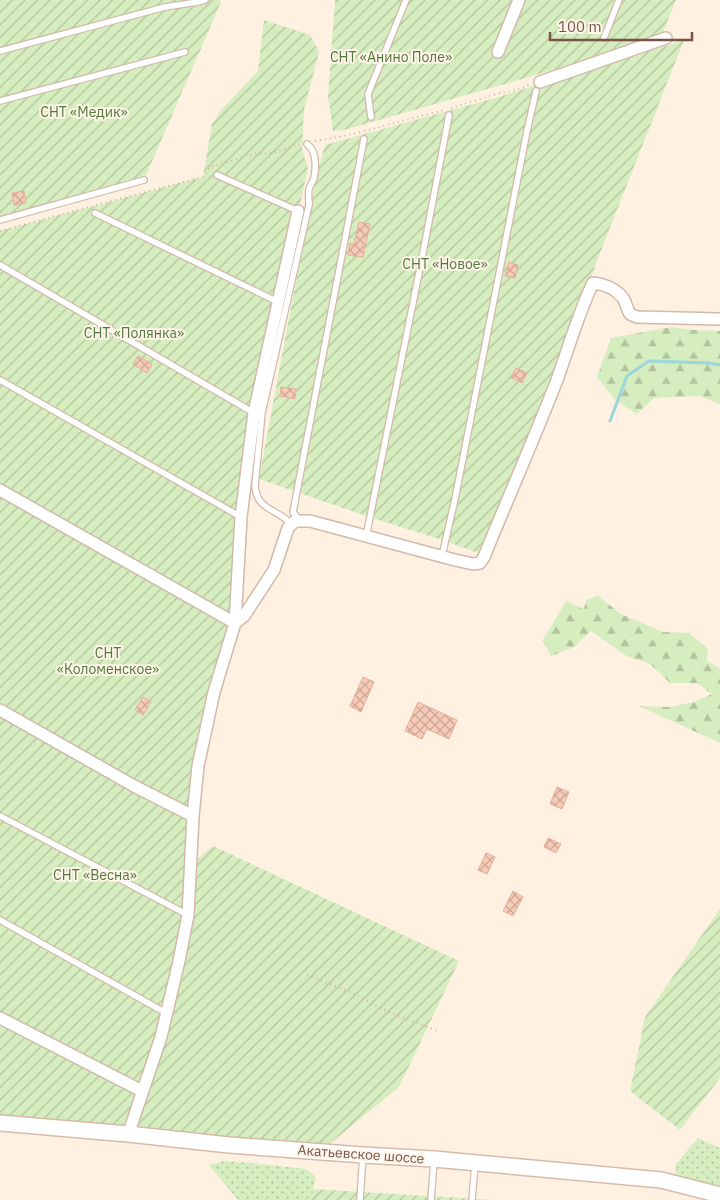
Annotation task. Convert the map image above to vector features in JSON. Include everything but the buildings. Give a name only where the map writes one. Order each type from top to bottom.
[{"type":"main road","name":"Акатьевское шоссе","points":[[0,1123],[229,1145],[476,1162],[661,1180],[720,1195]]},
{"type":"street","points":[[498,52],[519,0]]},
{"type":"street","points":[[538,86],[666,38]]},
{"type":"street","points":[[130,1129],[161,1037],[188,915],[193,816],[198,766],[214,692],[235,623],[241,517],[254,412],[298,211]]},
{"type":"street","points":[[235,623],[244,616],[274,570],[288,528],[295,522],[310,521],[473,564],[480,563],[554,387],[584,302],[593,283],[601,284],[619,294],[623,298],[630,314],[637,316],[720,319]]},
{"type":"street","points":[[0,490],[235,623]]},
{"type":"street","points":[[0,710],[134,786],[193,816]]},
{"type":"street","points":[[0,1018],[142,1091]]},
{"type":"lane","points":[[0,51],[165,7],[205,0]]},
{"type":"lane","points":[[371,117],[368,94],[406,0]]},
{"type":"lane","points":[[604,38],[619,0]]},
{"type":"lane","points":[[0,101],[184,52]]},
{"type":"lane","points":[[442,556],[527,131],[538,86]]},
{"type":"lane","points":[[366,537],[449,115]]},
{"type":"lane","points":[[307,144],[312,147],[315,170],[309,188],[309,205],[262,413],[255,486],[258,500],[267,508],[295,522],[294,507],[364,139]]},
{"type":"lane","points":[[217,175],[298,211]]},
{"type":"lane","points":[[0,220],[144,180]]},
{"type":"lane","points":[[95,213],[278,302]]},
{"type":"lane","points":[[0,265],[254,412]]},
{"type":"lane","points":[[0,380],[241,517]]},
{"type":"lane","points":[[0,816],[188,915]]},
{"type":"lane","points":[[0,920],[167,1013]]},
{"type":"lane","points":[[360,1200],[363,1155]]},
{"type":"lane","points":[[431,1200],[434,1159]]},
{"type":"lane","points":[[472,1200],[476,1162]]},
{"type":"path","points":[[0,231],[203,177],[210,166],[223,162],[257,153],[275,152],[295,145],[344,136],[427,115],[516,90],[530,84],[538,86]]},
{"type":"path","points":[[307,975],[350,992],[384,1010],[440,1032]]},
{"type":"green space","name":"СНТ «Медик»","points":[[0,0],[218,0],[221,2],[144,180],[0,220]]},
{"type":"green space","name":"СНТ «Анино Поле»","points":[[335,0],[676,0],[662,35],[595,58],[344,130],[333,131],[328,96]]},
{"type":"green space","points":[[264,20],[310,35],[319,52],[304,110],[302,149],[308,168],[254,413],[235,623],[198,766],[191,864],[213,846],[459,961],[399,1087],[327,1146],[0,1117],[0,231],[203,177],[212,124],[222,109],[258,71]]},
{"type":"green space","name":"СНТ «Новое»","points":[[684,40],[600,253],[546,400],[481,554],[259,479],[317,173],[325,145],[563,79]]},
{"type":"green space","points":[[672,327],[720,331],[720,404],[699,396],[654,398],[637,414],[616,401],[597,377],[611,338]]},
{"type":"green space","points":[[598,596],[621,614],[663,632],[689,633],[708,649],[707,661],[720,668],[720,743],[639,706],[670,707],[694,702],[712,694],[697,683],[670,683],[649,663],[628,657],[591,631],[574,647],[551,656],[543,640],[566,601],[584,609],[586,600]]},
{"type":"green space","points":[[720,909],[720,1078],[680,1130],[630,1091],[645,1017]]},
{"type":"green space","points":[[698,1138],[720,1148],[720,1189],[675,1174],[676,1164]]},
{"type":"green space","points":[[223,1161],[306,1169],[316,1177],[312,1200],[238,1200],[209,1165]]},
{"type":"green space","points":[[313,1189],[494,1200],[312,1200]]},
{"type":"waterway","points":[[610,421],[627,376],[649,361],[720,365]]},
{"type":"park label","name":"СНТ «Полянка»","points":[[134,333]]},
{"type":"park label","name":"СНТ «Коломенское»","points":[[108,662]]},
{"type":"park label","name":"СНТ «Весна»","points":[[95,875]]}]
